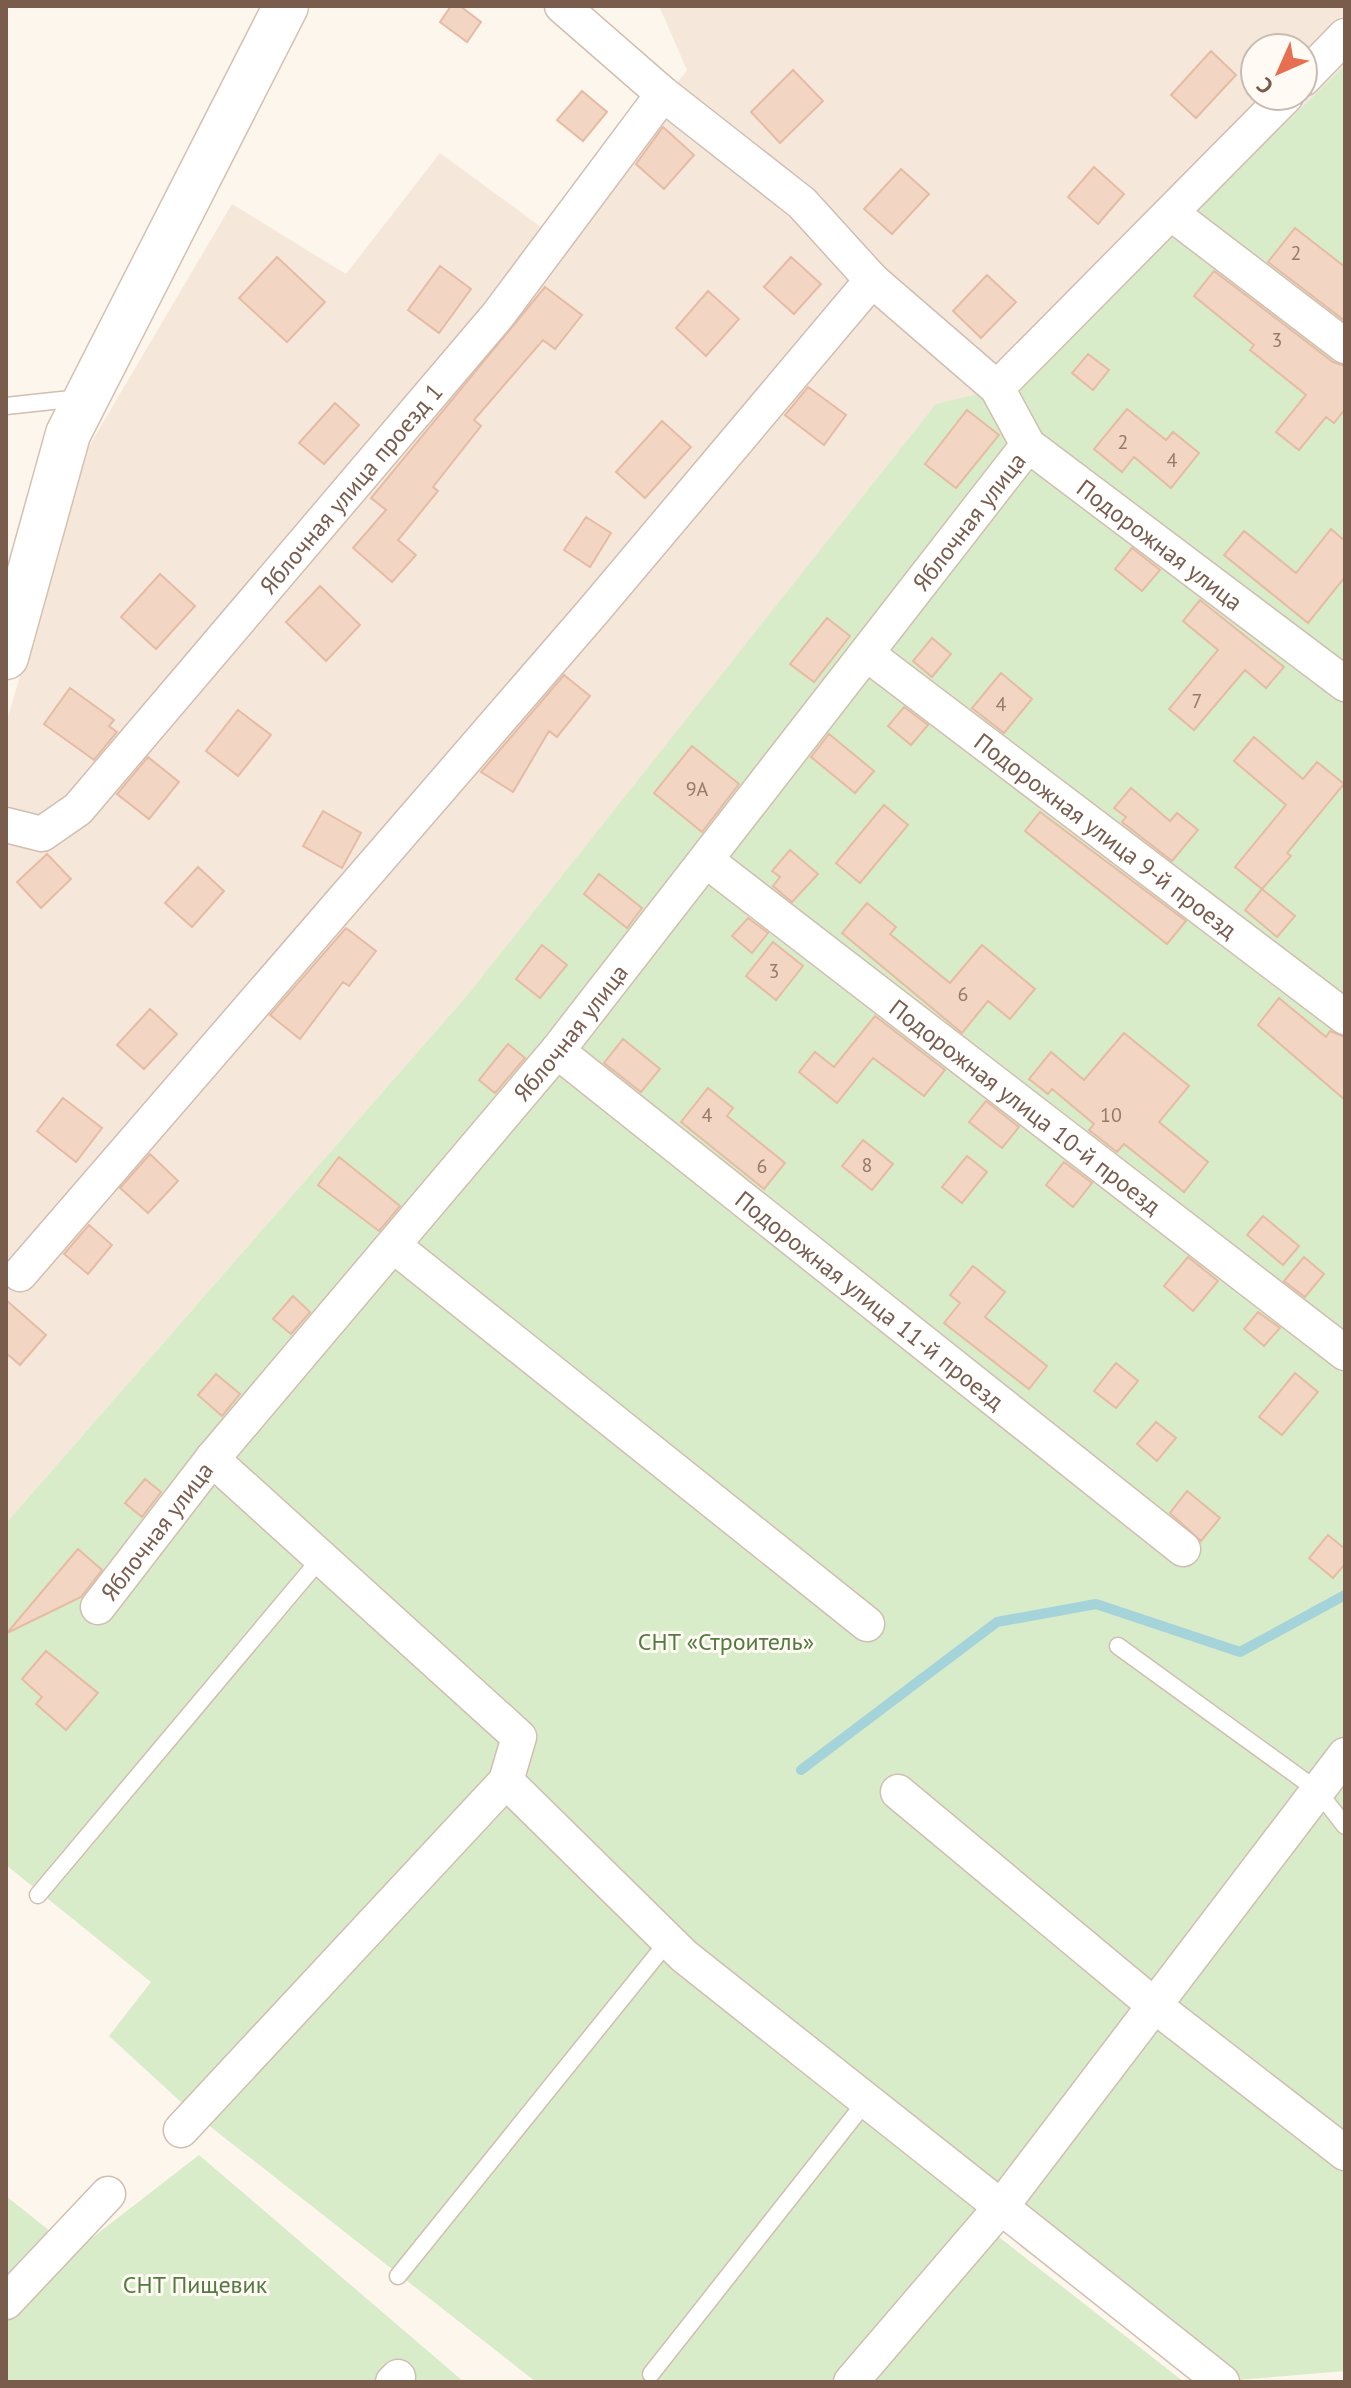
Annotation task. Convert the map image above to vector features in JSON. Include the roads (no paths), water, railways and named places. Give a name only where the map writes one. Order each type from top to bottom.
[{"type":"street","points":[[6,657],[68,434],[286,6]]},
{"type":"street","points":[[562,6],[663,94],[802,203],[872,280],[997,388],[1270,112]]},
{"type":"street","points":[[1319,63],[1345,36]]},
{"type":"street","name":"Яблочная улица проезд 1","points":[[6,825],[42,834],[78,809],[498,315],[663,94]]},
{"type":"street","points":[[1171,213],[1345,346]]},
{"type":"street","points":[[20,1274],[595,609],[872,280]]},
{"type":"street","name":"Подорожная улица","points":[[997,388],[1028,445],[1345,684]]},
{"type":"street","name":"Яблочная улица","points":[[98,1607],[212,1459],[557,1051],[1028,445]]},
{"type":"street","name":"Подорожная улица 9-й проезд","points":[[867,654],[1345,1017]]},
{"type":"street","name":"Подорожная улица 10-й проезд","points":[[707,861],[1345,1353]]},
{"type":"street","name":"Подорожная улица 11-й проезд","points":[[557,1051],[1183,1549]]},
{"type":"street","points":[[394,1246],[867,1624]]},
{"type":"street","points":[[181,2130],[506,1781],[519,1737],[212,1459]]},
{"type":"street","points":[[851,2382],[1001,2207],[1345,1755]]},
{"type":"street","points":[[506,1781],[669,1940],[1222,2382]]},
{"type":"street","points":[[898,1792],[1155,2006],[1345,2153]]},
{"type":"street","points":[[6,2302],[108,2194]]},
{"type":"lane","points":[[6,406],[87,398]]},
{"type":"lane","points":[[38,1895],[321,1558]]},
{"type":"lane","points":[[1118,1646],[1317,1790],[1345,1826]]},
{"type":"lane","points":[[398,2276],[669,1940]]},
{"type":"lane","points":[[651,2374],[867,2100]]},
{"type":"waterway","points":[[801,1770],[997,1622],[1096,1604],[1240,1652],[1345,1595]]},
{"type":"park label","name":"СНТ «Строитель»","points":[[726,1641]]},
{"type":"park label","name":"СНТ Пищевик","points":[[195,2284]]}]
